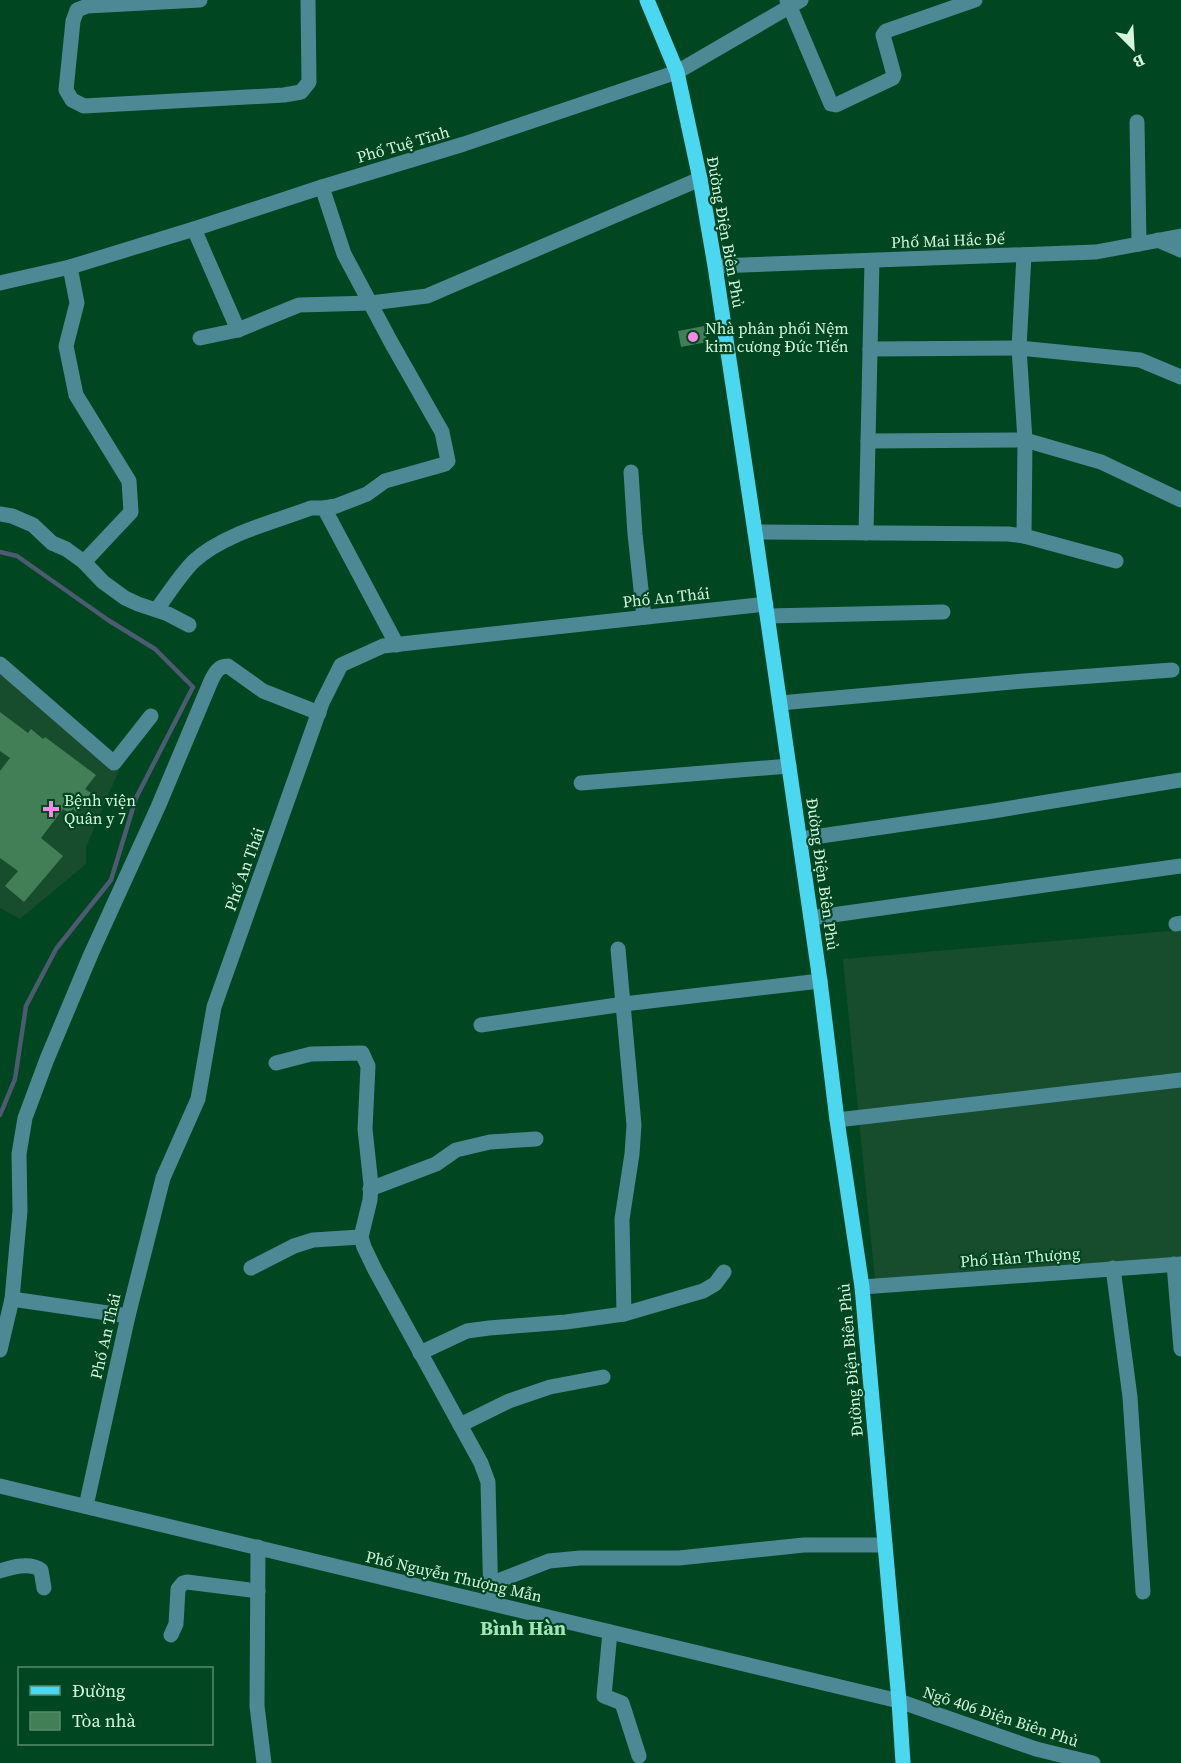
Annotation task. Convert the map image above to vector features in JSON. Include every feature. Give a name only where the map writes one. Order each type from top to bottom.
[{"type":"main road","name":"Đường Điện Biên Phủ","points":[[647,0],[677,72],[700,179],[767,610],[862,1287],[903,1763]]},
{"type":"street","points":[[200,0],[87,6],[76,10],[66,90],[72,100],[84,106],[284,95],[301,92],[309,82],[308,0]]},
{"type":"street","points":[[793,2],[831,104],[836,105],[894,78],[883,35],[886,31],[975,0]]},
{"type":"street","name":"Phố Tuệ Tĩnh","points":[[0,283],[70,267],[194,229],[322,186],[464,144],[677,72],[793,2]]},
{"type":"street","points":[[1137,122],[1139,244]]},
{"type":"street","points":[[200,338],[238,330],[299,305],[371,303],[427,296],[700,179]]},
{"type":"street","points":[[157,609],[193,562],[234,536],[311,508],[336,506],[367,494],[385,481],[445,464],[448,461],[442,432],[344,254],[322,186]]},
{"type":"street","points":[[194,229],[238,330]]},
{"type":"street","name":"Phố Mai Hắc Đế","points":[[715,266],[1096,252],[1181,236]]},
{"type":"street","points":[[1158,240],[1181,250]]},
{"type":"street","points":[[1024,255],[1019,348],[1025,440],[1024,536]]},
{"type":"street","points":[[866,533],[872,261]]},
{"type":"street","points":[[70,267],[76,303],[66,346],[76,395],[129,482],[131,512],[84,562]]},
{"type":"street","points":[[870,349],[1019,348],[1140,360],[1181,377]]},
{"type":"street","points":[[868,441],[1025,440],[1101,462],[1181,499]]},
{"type":"street","points":[[631,472],[644,617]]},
{"type":"street","points":[[324,508],[397,645]]},
{"type":"street","points":[[0,514],[12,516],[33,525],[52,543],[66,549],[84,562],[103,582],[124,598],[157,609],[189,626]]},
{"type":"street","points":[[755,532],[1008,534],[1024,536],[1116,561]]},
{"type":"street","name":"Phố An Thái","points":[[86,1506],[128,1317],[163,1178],[198,1099],[214,1007],[319,713],[341,665],[383,646],[644,617],[767,610],[943,612]]},
{"type":"street","points":[[0,664],[114,763],[151,716]]},
{"type":"street","points":[[0,1350],[12,1299],[20,1211],[19,1154],[25,1118],[91,954],[217,670],[228,666],[263,691],[319,713]]},
{"type":"street","points":[[780,703],[1172,669]]},
{"type":"street","points":[[581,783],[789,766]]},
{"type":"street","points":[[800,839],[982,813],[1181,780]]},
{"type":"street","points":[[811,918],[1181,866]]},
{"type":"street","points":[[618,949],[634,1125],[621,1226],[624,1314]]},
{"type":"street","points":[[481,1025],[624,1004],[819,981]]},
{"type":"street","points":[[276,1063],[311,1054],[362,1053],[368,1066],[364,1129],[370,1200],[361,1237],[375,1270],[481,1463],[488,1482],[491,1603]]},
{"type":"street","points":[[837,1120],[1181,1080]]},
{"type":"street","points":[[370,1189],[436,1164],[456,1149],[490,1142],[536,1139]]},
{"type":"street","points":[[251,1268],[294,1246],[313,1240],[361,1237]]},
{"type":"street","points":[[1178,1264],[1181,1349]]},
{"type":"street","name":"Phố Hàn Thượng","points":[[862,1287],[1178,1264]]},
{"type":"street","points":[[1113,1268],[1130,1397],[1143,1592]]},
{"type":"street","points":[[420,1353],[467,1331],[624,1314],[703,1290],[715,1284],[724,1272]]},
{"type":"street","points":[[12,1299],[128,1317]]},
{"type":"street","points":[[460,1425],[509,1401],[550,1387],[603,1377]]},
{"type":"street","name":"Phố Nguyễn Thượng Mẫn","points":[[0,1486],[899,1701]]},
{"type":"street","points":[[490,1584],[549,1562],[580,1558],[679,1558],[804,1545],[885,1545]]},
{"type":"street","points":[[258,1548],[257,1706],[264,1763]]},
{"type":"street","points":[[0,1571],[12,1567],[37,1567],[41,1570],[44,1588]]},
{"type":"street","points":[[171,1635],[176,1624],[178,1588],[183,1583],[258,1591]]},
{"type":"street","points":[[610,1632],[604,1696],[622,1703],[639,1756]]},
{"type":"street","name":"Ngõ 406 Điện Biên Phủ","points":[[899,1701],[1036,1749],[1093,1763]]},
{"type":"shaded area","name":"Bệnh viện Quân y 7","points":[[0,673],[119,770],[86,847],[86,864],[20,919],[0,908]]},
{"type":"shaded area","points":[[1181,930],[1181,1259],[875,1280],[843,959]]},
{"type":"building","name":"Nhà phân phối Nệm kim cương Đức Tiến","points":[[704,326],[707,342],[681,347],[678,331]]},
{"type":"building","points":[[0,712],[28,733],[31,729],[43,739],[45,737],[96,775],[85,789],[91,793],[76,812],[73,809],[69,813],[63,809],[41,838],[63,856],[24,902],[5,886],[18,871],[0,858],[0,771],[10,758],[0,751]]},
{"type":"waterway","points":[[0,552],[17,556],[108,620],[155,649],[193,687],[136,798],[111,880],[56,949],[26,1006],[15,1079],[0,1115]]},
{"type":"place","name":"Nhà phân phối Nệm kim cương Đức Tiến","points":[[693,337]]},
{"type":"place","name":"Bệnh viện Quân y 7","points":[[51,809]]},
{"type":"district","name":"Bình Hàn","points":[[523,1628]]}]
